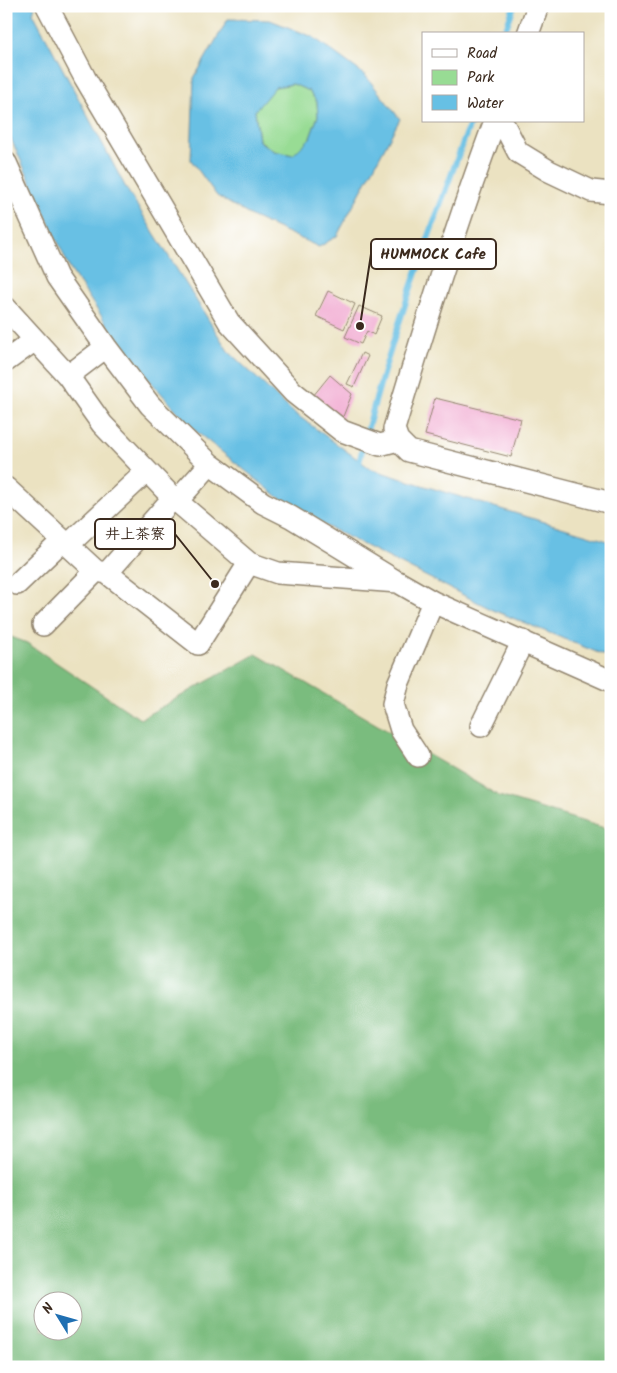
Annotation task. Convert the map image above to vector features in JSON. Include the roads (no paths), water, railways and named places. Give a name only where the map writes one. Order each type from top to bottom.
[{"type":"street","points":[[47,6],[85,78],[229,322],[293,392],[342,431],[380,445],[398,440]]},
{"type":"street","points":[[529,32],[538,6]]},
{"type":"street","points":[[495,122],[473,179],[434,295],[394,429],[398,440],[409,451],[611,503]]},
{"type":"street","points":[[503,122],[518,152],[549,171],[591,191],[611,193]]},
{"type":"street","points":[[6,163],[58,277],[106,347],[150,405],[210,464],[264,503],[433,602],[611,681]]},
{"type":"street","points":[[8,314],[68,376],[102,424],[147,471],[175,499],[249,563],[278,573],[398,582]]},
{"type":"street","points":[[6,361],[35,340]]},
{"type":"street","points":[[68,376],[106,347]]},
{"type":"street","points":[[43,625],[102,572],[210,464]]},
{"type":"street","points":[[18,584],[147,471]]},
{"type":"street","points":[[6,488],[102,572],[198,644],[249,563]]},
{"type":"street","points":[[418,756],[401,730],[393,704],[398,684],[433,602]]},
{"type":"street","points":[[481,726],[523,641]]},
{"type":"water","points":[[6,6],[35,6],[33,13],[126,188],[228,351],[293,412],[371,469],[611,542],[611,658],[493,610],[296,511],[193,429],[128,356],[70,269],[6,128]]},
{"type":"water","points":[[228,19],[270,20],[313,37],[365,75],[400,119],[337,236],[319,247],[253,217],[217,196],[191,160],[194,78]],"holes":[[[293,84],[309,91],[317,102],[318,116],[310,138],[293,155],[274,151],[259,141],[255,111],[275,87]]]},
{"type":"waterway","points":[[505,32],[514,6]]},
{"type":"waterway","points":[[358,467],[395,336],[424,249],[471,122]]},
{"type":"place","name":"HUMMOCK Cafe","points":[[360,326]]},
{"type":"place","name":"井上茶寮","points":[[215,584]]}]
